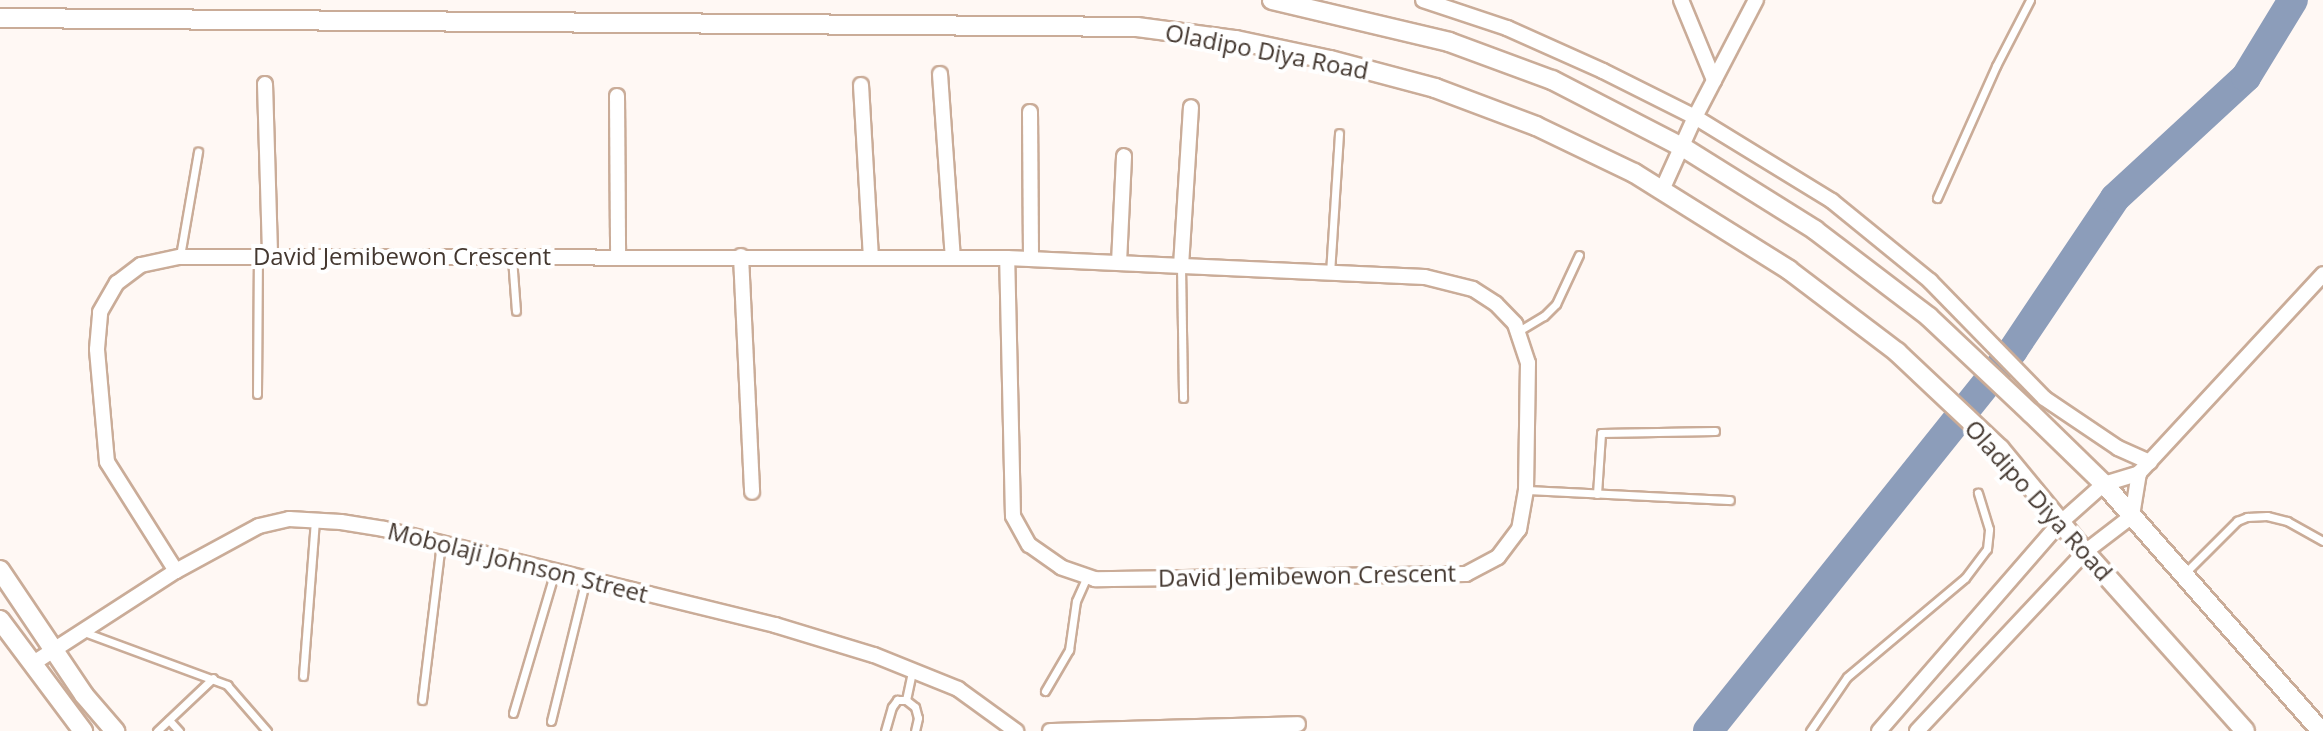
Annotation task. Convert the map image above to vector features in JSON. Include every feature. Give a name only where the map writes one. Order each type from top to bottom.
[{"type":"main road","name":"Oladipo Diya Road","points":[[1272,0],[1449,42],[1552,80],[1684,148],[1815,230],[2038,405],[2321,731]]},
{"type":"main road","name":"Oladipo Diya Road","points":[[0,18],[1137,27],[1236,40],[1435,88],[1536,126],[1662,190],[1789,270],[1897,352],[2000,449],[2085,552],[2245,731]]},
{"type":"main road","points":[[0,570],[84,695],[115,731]]},
{"type":"main road","points":[[0,620],[83,731]]},
{"type":"street","points":[[1423,0],[1507,28],[1695,117],[1832,201],[1930,281],[2038,405],[2118,448],[2144,468]]},
{"type":"street","points":[[1681,0],[1714,80]]},
{"type":"street","points":[[1662,190],[1684,148],[1695,117],[1756,0]]},
{"type":"street","points":[[940,74],[953,258]]},
{"type":"street","points":[[264,257],[265,84]]},
{"type":"street","points":[[861,85],[871,257]]},
{"type":"street","points":[[617,96],[618,256]]},
{"type":"street","points":[[1181,266],[1191,107]]},
{"type":"street","points":[[1030,112],[1031,259]]},
{"type":"street","points":[[1119,263],[1124,156]]},
{"type":"street","points":[[741,256],[752,492]]},
{"type":"street","name":"David Jemibewon Crescent","points":[[176,571],[107,462],[97,349],[100,312],[117,283],[141,265],[180,257],[1007,258],[1425,277],[1473,289],[1496,304],[1517,332],[1528,363],[1526,490],[1519,529],[1498,557],[1466,574],[1095,579],[1061,567],[1029,545],[1013,516],[1007,258]]},
{"type":"street","points":[[1879,731],[2060,523],[2104,484],[2144,468],[2323,274]]},
{"type":"street","points":[[1917,731],[2085,552],[2132,516],[2144,468]]},
{"type":"street","name":"Mobolaji Johnson Street","points":[[32,664],[176,571],[259,526],[289,519],[315,520],[384,529],[775,625],[913,668],[958,689],[1016,731]]},
{"type":"street","points":[[1050,731],[1298,724]]},
{"type":"lane","points":[[1937,198],[1996,66],[2030,0]]},
{"type":"lane","points":[[1330,273],[1339,133]]},
{"type":"lane","points":[[180,257],[198,152]]},
{"type":"lane","points":[[1517,332],[1544,316],[1556,304],[1579,255]]},
{"type":"lane","points":[[512,256],[516,311]]},
{"type":"lane","points":[[257,394],[264,257]]},
{"type":"lane","points":[[1181,266],[1183,398]]},
{"type":"lane","points":[[1597,494],[1601,433],[1715,431]]},
{"type":"lane","points":[[1526,490],[1730,500]]},
{"type":"lane","points":[[1810,731],[1847,677],[1965,578],[1987,549],[1989,529],[1978,493]]},
{"type":"lane","points":[[2183,574],[2237,521],[2247,517],[2267,516],[2287,521],[2323,541]]},
{"type":"lane","points":[[303,676],[315,520]]},
{"type":"lane","points":[[422,700],[441,543]]},
{"type":"lane","points":[[513,713],[555,571]]},
{"type":"lane","points":[[1045,691],[1069,650],[1076,601],[1087,576]]},
{"type":"lane","points":[[551,721],[586,579]]},
{"type":"lane","points":[[81,631],[227,685],[267,731]]},
{"type":"lane","points":[[906,700],[913,668]]},
{"type":"lane","points":[[157,731],[213,678]]},
{"type":"lane","points":[[885,731],[897,700],[906,700],[915,707],[918,718],[915,731]]},
{"type":"lane","points":[[169,720],[179,731]]},
{"type":"waterway","points":[[1708,731],[2013,350],[2115,198],[2246,77],[2293,0]]}]
